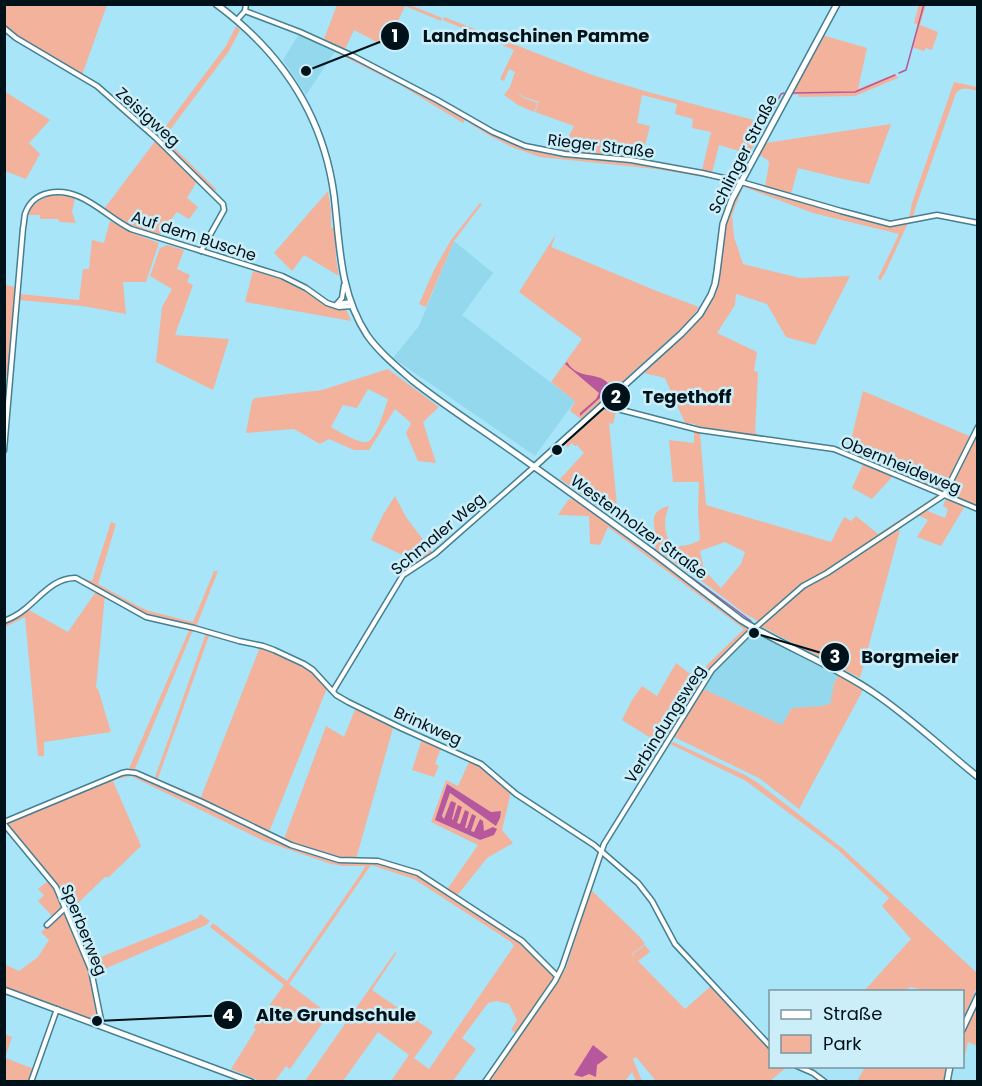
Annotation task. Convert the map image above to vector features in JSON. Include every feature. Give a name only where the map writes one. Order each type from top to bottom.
[{"type":"main road","name":"Westenholzer Straße","points":[[216,4],[260,41],[300,95],[314,124],[328,165],[339,257],[352,304],[367,335],[395,366],[754,628],[873,692],[904,714],[978,777]]},
{"type":"main road","name":"Schlinger Straße","points":[[534,466],[693,323],[707,304],[716,278],[723,224],[732,199],[837,4]]},
{"type":"main road","points":[[4,990],[251,1082]]},
{"type":"main road","points":[[964,1028],[978,996]]},
{"type":"street","points":[[237,20],[245,11],[246,4]]},
{"type":"street","name":"Rieger Straße","points":[[245,11],[300,32],[355,57],[494,132],[525,146],[565,154],[631,160],[702,173],[890,224],[937,215],[978,224]]},
{"type":"street","name":"Zeisigweg","points":[[4,28],[16,38],[97,87],[156,138],[223,204],[224,210],[201,251]]},
{"type":"street","name":"Auf dem Busche","points":[[4,450],[23,228],[25,214],[39,196],[48,193],[69,193],[89,201],[120,224],[131,229],[282,276],[306,288],[327,303],[335,304]]},
{"type":"street","points":[[335,304],[342,298],[345,281]]},
{"type":"street","points":[[335,304],[352,304]]},
{"type":"street","name":"Obernheideweg","points":[[602,405],[699,430],[834,449],[978,509]]},
{"type":"street","name":"Verbindungsweg","points":[[485,1082],[562,967],[601,851],[712,670],[754,628],[803,586],[827,573],[944,495],[978,427]]},
{"type":"street","name":"Schmaler Weg","points":[[333,691],[402,575],[435,554],[534,466]]},
{"type":"street","name":"Brinkweg","points":[[4,621],[20,613],[56,582],[76,578],[146,617],[263,646],[304,664],[342,698],[381,719],[480,764],[516,794],[601,851],[638,883],[652,901],[675,944],[769,1044]]},
{"type":"street","points":[[4,823],[113,776],[127,772],[136,773],[291,845],[339,860],[378,861],[418,873],[522,941],[557,976]]},
{"type":"street","name":"Sperberweg","points":[[4,823],[52,882],[65,908],[91,970],[101,1020],[99,1025]]},
{"type":"street","points":[[47,925],[65,908]]},
{"type":"street","points":[[31,1082],[57,1009]]},
{"type":"street","points":[[802,1068],[825,1082]]},
{"type":"shaded area","points":[[299,34],[336,50],[306,95],[283,60]]},
{"type":"shaded area","points":[[454,241],[493,273],[462,315],[575,401],[535,456],[393,358],[419,326]]},
{"type":"shaded area","points":[[567,362],[577,372],[601,378],[611,387],[580,416],[580,413],[596,399],[599,393],[565,364]]},
{"type":"shaded area","points":[[754,631],[838,675],[832,688],[834,702],[823,706],[792,708],[782,725],[701,688],[712,671]]},
{"type":"shaded area","points":[[447,784],[491,812],[501,811],[496,826],[450,793],[442,816],[444,819],[451,801],[456,803],[453,820],[458,805],[462,807],[457,823],[460,824],[465,810],[469,812],[465,828],[472,814],[476,816],[471,831],[474,832],[480,819],[483,821],[484,831],[493,827],[497,829],[494,835],[480,840],[435,820]]},
{"type":"shaded area","points":[[593,1045],[608,1057],[597,1065],[596,1077],[589,1074],[582,1077],[574,1075]]},
{"type":"green space","points":[[919,4],[926,5],[920,25],[938,32],[932,50],[926,48],[924,51],[912,47],[918,25],[914,23]]},
{"type":"green space","points":[[4,5],[107,5],[82,75],[16,35],[4,21]]},
{"type":"green space","points":[[337,5],[410,5],[442,18],[441,21],[405,6],[386,47],[354,30],[345,49],[324,39]]},
{"type":"green space","points":[[444,17],[595,76],[765,123],[749,154],[719,145],[712,173],[702,170],[711,132],[692,128],[693,119],[675,114],[677,104],[642,95],[637,123],[650,126],[641,160],[561,152],[574,126],[535,112],[539,102],[524,97],[513,89],[524,98],[538,103],[534,112],[504,95],[510,87],[515,72],[509,69],[504,81],[500,79],[514,50],[443,20]]},
{"type":"green space","points":[[236,26],[240,30],[229,51],[164,138],[216,189],[214,193],[159,138],[226,46]]},
{"type":"green space","points":[[822,35],[867,48],[858,89],[895,74],[898,78],[855,96],[799,97],[798,94],[790,95]]},
{"type":"green space","points":[[336,50],[436,101],[466,119],[463,123],[402,86],[335,52]]},
{"type":"green space","points":[[954,82],[977,87],[977,91],[963,89],[956,93],[913,217],[909,219],[912,203]]},
{"type":"green space","points":[[4,91],[50,120],[29,143],[40,154],[26,179],[5,171]]},
{"type":"green space","points":[[470,121],[510,142],[536,152],[642,163],[727,181],[656,169],[540,157],[490,136],[469,123]]},
{"type":"green space","points":[[891,124],[869,184],[798,168],[791,194],[765,187],[769,164],[768,160],[759,155],[765,143]]},
{"type":"green space","points":[[156,140],[197,181],[187,198],[198,207],[189,219],[177,212],[158,236],[104,209]]},
{"type":"green space","points":[[745,184],[890,225],[908,223],[880,281],[878,278],[899,234],[813,213],[744,187]]},
{"type":"green space","points":[[740,187],[742,189],[732,215],[734,237],[743,264],[800,278],[850,276],[815,345],[786,337],[767,304],[736,294],[735,305],[717,333],[757,352],[754,371],[758,372],[755,433],[757,437],[699,428],[695,424],[685,423],[665,378],[644,373],[694,325],[714,297],[724,224]]},
{"type":"green space","points":[[328,191],[331,227],[335,230],[339,276],[304,255],[292,271],[274,253]]},
{"type":"green space","points":[[53,195],[75,198],[72,212],[76,223],[60,222],[58,219],[40,219],[40,215],[28,215],[38,202]]},
{"type":"green space","points":[[480,203],[482,204],[454,241],[426,307],[419,304],[451,240]]},
{"type":"green space","points":[[110,221],[130,232],[159,243],[146,282],[123,282],[126,314],[83,306],[20,300],[20,294],[79,300],[83,269],[89,269],[92,240],[104,243]]},
{"type":"green space","points":[[556,234],[551,247],[699,307],[690,320],[581,419],[570,411],[575,401],[551,382],[582,339],[519,292]]},
{"type":"green space","points":[[167,245],[184,250],[177,269],[190,275],[187,282],[193,285],[175,335],[229,339],[213,390],[156,362],[162,307],[172,289],[150,276],[160,248]]},
{"type":"green space","points":[[253,271],[279,278],[328,304],[346,309],[351,321],[245,302]]},
{"type":"green space","points":[[5,285],[15,287],[16,290],[9,376],[5,376]]},
{"type":"green space","points":[[388,369],[439,407],[423,422],[436,463],[418,461],[406,433],[411,423],[395,409],[369,450],[354,450],[329,439],[320,444],[294,429],[246,433],[252,401],[255,398],[322,390]],"holes":[[[368,389],[388,399],[377,430],[367,442],[354,439],[331,427],[343,405],[357,408]]]},
{"type":"green space","points":[[863,391],[974,438],[977,432],[977,506],[848,452]]},
{"type":"green space","points":[[602,409],[616,411],[613,424],[609,423],[617,520],[560,479],[584,453],[577,445],[572,443],[568,447],[563,443]]},
{"type":"green space","points":[[694,430],[700,433],[706,505],[831,542],[844,517],[851,521],[856,516],[878,534],[939,496],[868,545],[800,584],[758,621],[655,549],[654,518],[661,509],[669,506],[665,526],[671,546],[687,545],[700,540],[699,482],[673,482],[669,440],[694,443]],"holes":[[[725,542],[745,552],[741,564],[721,588],[704,570],[700,551]]]},
{"type":"green space","points":[[864,462],[893,476],[872,499],[852,488]]},
{"type":"green space","points":[[395,496],[406,517],[433,553],[419,563],[371,540]]},
{"type":"green space","points":[[573,498],[748,628],[747,633],[710,669],[705,678],[700,677],[707,665],[744,629],[608,527],[600,545],[590,544],[589,516],[558,515],[569,499]]},
{"type":"green space","points":[[946,498],[965,506],[941,546],[917,537],[928,520],[916,514],[923,509],[945,518],[948,509],[943,506]]},
{"type":"green space","points":[[111,522],[116,524],[98,584],[149,611],[193,622],[214,571],[218,571],[196,627],[143,614],[83,581],[82,578],[92,581]]},
{"type":"green space","points":[[897,529],[900,530],[860,678],[760,626],[803,587]]},
{"type":"green space","points":[[97,590],[105,595],[96,688],[111,732],[44,742],[44,756],[38,756],[25,617],[5,627],[4,622],[27,609],[68,632]]},
{"type":"green space","points":[[190,628],[193,630],[134,771],[128,771]]},
{"type":"green space","points":[[206,633],[229,641],[209,636],[157,781],[154,780]]},
{"type":"green space","points":[[260,647],[312,671],[327,688],[269,832],[164,785],[165,782],[201,797]]},
{"type":"green space","points":[[676,663],[702,683],[662,745],[622,720],[642,686],[657,696]]},
{"type":"green space","points":[[838,675],[863,690],[799,809],[759,778],[673,735],[701,688],[782,725],[792,708],[823,706],[833,702],[830,699]]},
{"type":"green space","points":[[356,707],[393,728],[356,859],[334,857],[334,855],[284,839],[326,726],[344,737]]},
{"type":"green space","points":[[422,739],[441,747],[435,764],[439,766],[434,777],[412,770]]},
{"type":"green space","points":[[673,742],[758,783],[842,848],[977,973],[977,987],[964,1018],[964,990],[922,990],[911,987],[905,990],[865,990],[911,939],[882,906],[889,898],[837,849],[746,781],[670,744]]},
{"type":"green space","points":[[470,760],[486,769],[511,792],[502,830],[513,843],[487,858],[456,897],[446,891],[478,845],[431,822],[446,780],[458,786]],"holes":[[[447,784],[491,812],[501,811],[495,825],[450,793],[442,817],[444,820],[451,802],[451,819],[474,833],[480,819],[484,832],[479,840],[436,820]]]},
{"type":"green space","points":[[127,772],[295,847],[345,862],[377,862],[417,874],[520,942],[555,976],[555,979],[516,1033],[511,1030],[517,1020],[509,1004],[497,1001],[488,1003],[462,1038],[476,1049],[453,1081],[391,1081],[409,1055],[378,1032],[343,1081],[305,1081],[396,951],[372,990],[433,1032],[414,1058],[429,1069],[514,946],[414,879],[371,865],[289,984],[326,1012],[326,1018],[290,1069],[286,1066],[275,1081],[260,1081],[231,1069],[256,1029],[253,1028],[284,985],[210,927],[213,923],[287,981],[365,866],[331,864],[264,841],[131,776],[117,779],[116,776]]},
{"type":"green space","points":[[114,777],[113,781],[141,846],[74,907],[7,822]]},
{"type":"green space","points":[[49,880],[63,907],[53,917],[38,901],[44,895],[38,889]]},
{"type":"green space","points":[[591,890],[639,936],[645,944],[632,954],[636,958],[633,954],[645,945],[650,952],[638,961],[685,1009],[711,986],[769,1047],[769,1068],[786,1068],[770,1081],[656,1081],[636,1057],[633,1059],[642,1081],[636,1081],[632,1072],[625,1081],[488,1082],[563,970],[565,971]]},
{"type":"green space","points":[[66,911],[89,971],[96,1022],[5,988],[4,964],[19,971],[38,957],[49,940],[41,932]]},
{"type":"green space","points":[[200,914],[210,921],[206,925],[93,974],[88,962],[198,918]]},
{"type":"green space","points":[[977,1002],[977,1046],[968,1042],[964,1060],[964,1034]]},
{"type":"green space","points":[[4,1034],[12,1037],[5,1058],[34,1069],[29,1081],[5,1081]]},
{"type":"green space","points":[[864,1068],[946,1068],[943,1081],[857,1081]]},
{"type":"waterway","points":[[899,73],[906,70],[924,4]]},
{"type":"waterway","points":[[792,93],[855,92],[895,75]]},
{"type":"waterway","points":[[758,124],[766,122],[781,94],[784,93]]},
{"type":"waterway","points":[[691,577],[751,621]]},
{"type":"place","name":"Landmaschinen Pamme","points":[[306,71]]},
{"type":"place","name":"Tegethoff","points":[[557,450]]},
{"type":"place","name":"Borgmeier","points":[[754,633]]},
{"type":"place","name":"Alte Grundschule","points":[[97,1021]]}]
